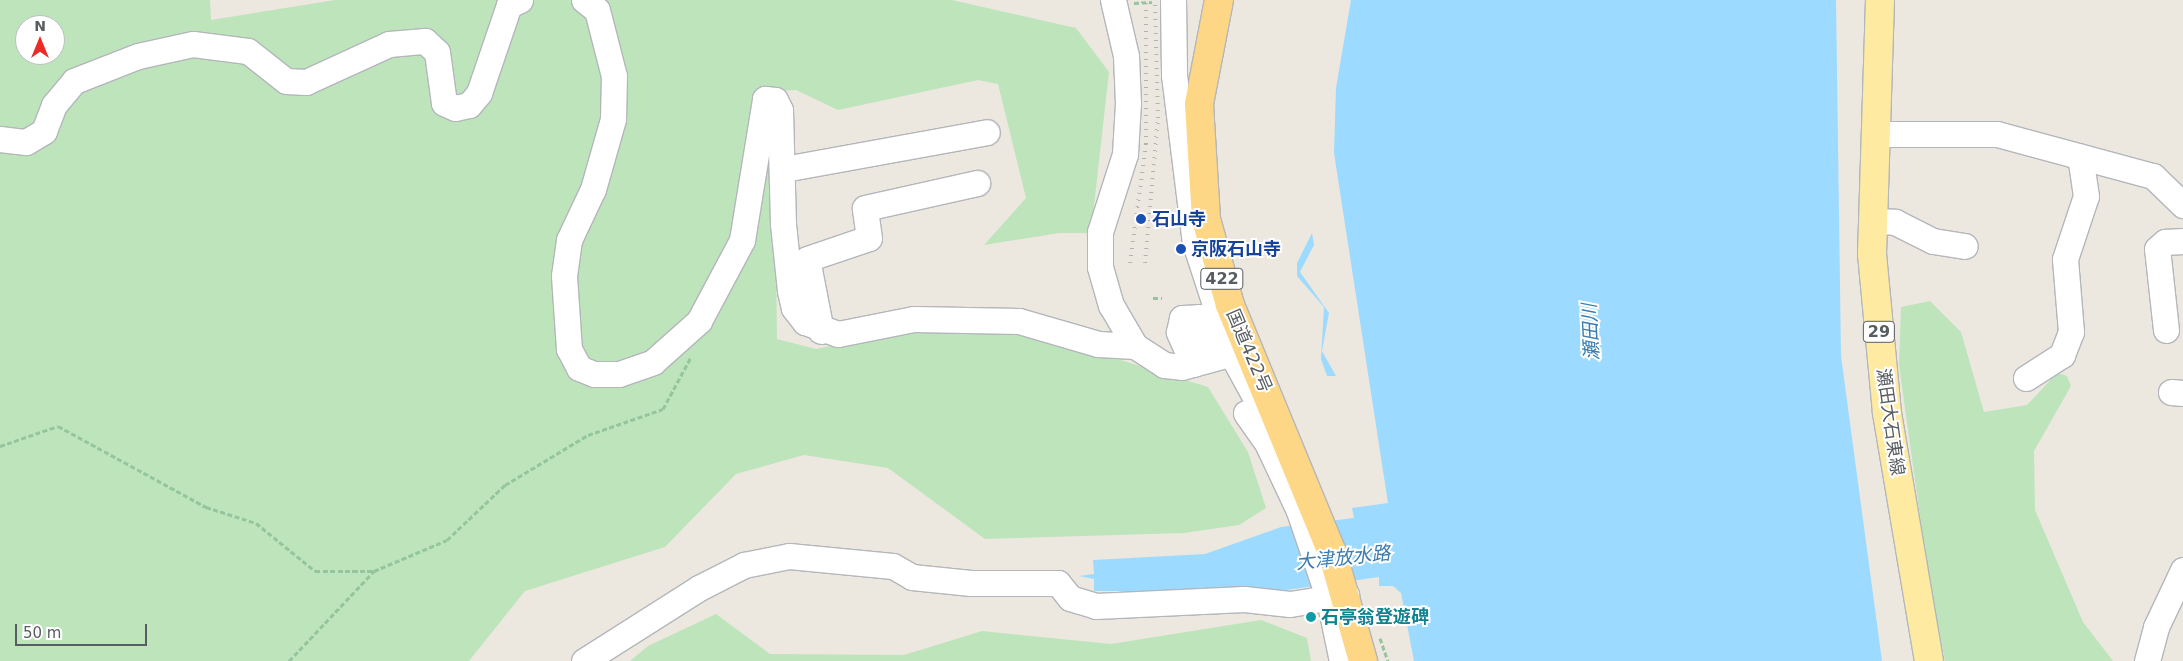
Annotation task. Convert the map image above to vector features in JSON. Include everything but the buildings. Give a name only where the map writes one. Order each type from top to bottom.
[{"type":"highway","name":"国道422号","points":[[1219,0],[1199,104],[1206,219],[1220,356],[1290,443],[1321,519],[1339,594],[1363,661]]},
{"type":"main road","name":"瀬田大石東線","points":[[1880,0],[1872,221],[1887,413],[1929,661]]},
{"type":"street","points":[[0,140],[26,142],[44,131],[54,104],[74,81],[138,56],[194,44],[248,51],[286,81],[306,82],[389,44],[425,41],[437,52],[444,103],[455,108],[469,105],[479,92],[509,5],[520,0]]},
{"type":"street","points":[[584,0],[597,10],[614,76],[613,119],[592,190],[569,240],[564,276],[569,349],[579,368],[594,374],[619,374],[653,362],[699,321],[742,240],[765,99],[775,100],[780,110],[784,169],[783,224],[790,291],[794,308],[821,331],[838,334],[914,319],[1019,321],[1098,344],[1135,346]]},
{"type":"street","points":[[1113,0],[1126,56],[1128,103],[1124,154],[1100,232],[1100,267],[1111,306],[1135,346],[1164,365],[1220,356]]},
{"type":"street","points":[[1170,5],[1199,104]]},
{"type":"street","points":[[1170,5],[1188,212],[1206,284],[1220,356],[1268,445],[1339,594],[1342,661]]},
{"type":"street","points":[[784,169],[987,132]]},
{"type":"street","points":[[1875,134],[1976,132],[2080,156],[2153,176],[2183,205]]},
{"type":"street","points":[[2026,378],[2062,355],[2071,332],[2065,259],[2086,196],[2080,156]]},
{"type":"street","points":[[821,331],[807,259],[869,238],[865,208],[977,183]]},
{"type":"street","points":[[1872,221],[1894,222],[1933,241],[1965,246]]},
{"type":"street","points":[[2166,330],[2157,249],[2165,242],[2183,241]]},
{"type":"street","points":[[584,661],[699,588],[744,565],[789,556],[893,566],[912,577],[971,584],[1058,584],[1070,598],[1096,606],[1244,599],[1290,604],[1339,594]]},
{"type":"street","points":[[2147,661],[2156,627],[2183,570]]},
{"type":"path","points":[[1125,0],[1170,5]]},
{"type":"path","points":[[1154,298],[1162,298]]},
{"type":"path","points":[[0,446],[58,426],[206,507],[256,522],[315,571],[374,571],[447,540],[505,485],[588,435],[663,410],[689,365],[699,321]]},
{"type":"path","points":[[289,661],[374,571]]},
{"type":"green space","points":[[0,0],[210,0],[211,20],[335,0],[952,0],[1076,28],[1109,72],[1091,233],[1059,233],[984,245],[1026,198],[998,84],[978,80],[838,110],[796,90],[774,91],[777,339],[816,349],[900,332],[1020,329],[1208,387],[1248,452],[1266,508],[1239,525],[1184,533],[985,539],[888,468],[804,455],[736,474],[665,547],[525,591],[469,661],[0,661]]},
{"type":"green space","points":[[1930,301],[1961,332],[1984,412],[2027,405],[2057,373],[2067,376],[2071,386],[2034,451],[2035,510],[2083,622],[2113,661],[1945,661],[1929,581],[1899,365],[1901,307]]},
{"type":"green space","points":[[716,614],[770,654],[904,655],[982,631],[1111,644],[1261,620],[1307,638],[1311,661],[630,661],[648,646]]},
{"type":"water","points":[[1351,0],[1836,0],[1841,356],[1882,661],[1414,661],[1401,593],[1393,586],[1379,586],[1379,577],[1279,591],[1094,591],[1094,579],[1079,576],[1094,574],[1093,560],[1205,554],[1281,527],[1354,518],[1352,508],[1388,503],[1334,153],[1336,88]]},
{"type":"water","points":[[1312,233],[1314,245],[1300,272],[1329,313],[1322,351],[1336,376],[1327,376],[1321,359],[1324,307],[1297,276],[1297,263]]},
{"type":"railway","points":[[1130,263],[1146,144],[1146,0]]},
{"type":"railway","points":[[1145,263],[1158,118],[1155,0]]},
{"type":"place","name":"石山寺","points":[[1141,219]]},
{"type":"place","name":"京阪石山寺","points":[[1181,249]]},
{"type":"place","name":"石亭翁登遊碑","points":[[1311,617]]},
{"type":"water label","name":"瀬田川","points":[[1591,332]]},
{"type":"water label","name":"大津放水路","points":[[1343,558]]}]
